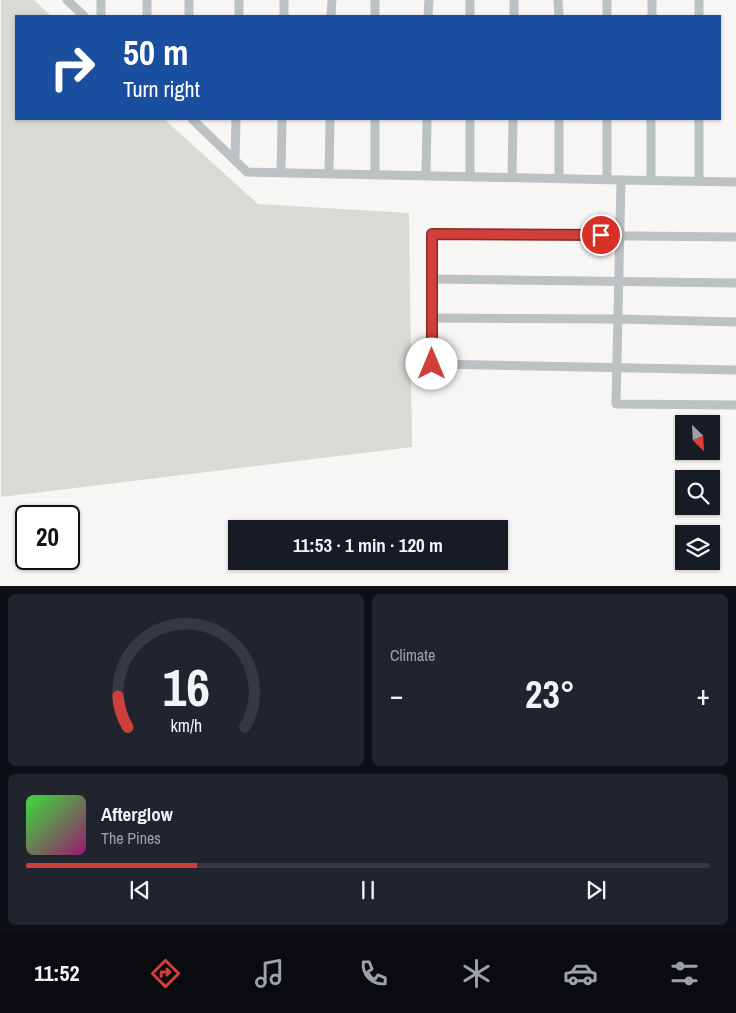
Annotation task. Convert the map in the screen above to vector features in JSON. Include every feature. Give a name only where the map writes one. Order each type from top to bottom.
[{"type":"lane","points":[[67,0],[83,15]]},
{"type":"lane","points":[[101,0],[101,15]]},
{"type":"lane","points":[[147,0],[147,15]]},
{"type":"lane","points":[[189,15],[190,0]]},
{"type":"lane","points":[[239,0],[239,15]]},
{"type":"lane","points":[[284,0],[284,15]]},
{"type":"lane","points":[[331,15],[332,0]]},
{"type":"lane","points":[[376,0],[376,15]]},
{"type":"lane","points":[[428,15],[429,0]]},
{"type":"lane","points":[[470,0],[470,15]]},
{"type":"lane","points":[[514,0],[514,15]]},
{"type":"lane","points":[[558,0],[558,15]]},
{"type":"lane","points":[[607,0],[607,15]]},
{"type":"lane","points":[[652,0],[652,15]]},
{"type":"lane","points":[[699,0],[699,15]]},
{"type":"lane","points":[[193,120],[247,172],[736,182]]},
{"type":"lane","points":[[235,160],[236,120]]},
{"type":"lane","points":[[280,172],[282,120]]},
{"type":"lane","points":[[329,174],[330,120]]},
{"type":"lane","points":[[375,120],[375,174]]},
{"type":"lane","points":[[426,120],[426,175]]},
{"type":"lane","points":[[470,120],[470,176]]},
{"type":"lane","points":[[512,177],[513,120]]},
{"type":"lane","points":[[559,120],[559,178]]},
{"type":"lane","points":[[607,120],[607,179]]},
{"type":"lane","points":[[651,120],[651,180]]},
{"type":"lane","points":[[699,120],[699,181]]},
{"type":"lane","points":[[621,180],[616,404],[736,405]]},
{"type":"lane","points":[[736,236],[432,234],[432,364],[736,370]]},
{"type":"lane","points":[[432,279],[736,283]]},
{"type":"lane","points":[[432,318],[618,318],[736,322]]},
{"type":"shaded area","points":[[1,0],[34,0],[50,15],[15,15],[15,120],[165,120],[258,204],[409,213],[412,447],[1,497]]},
{"type":"route","points":[[432,364],[432,234],[601,235]]}]
